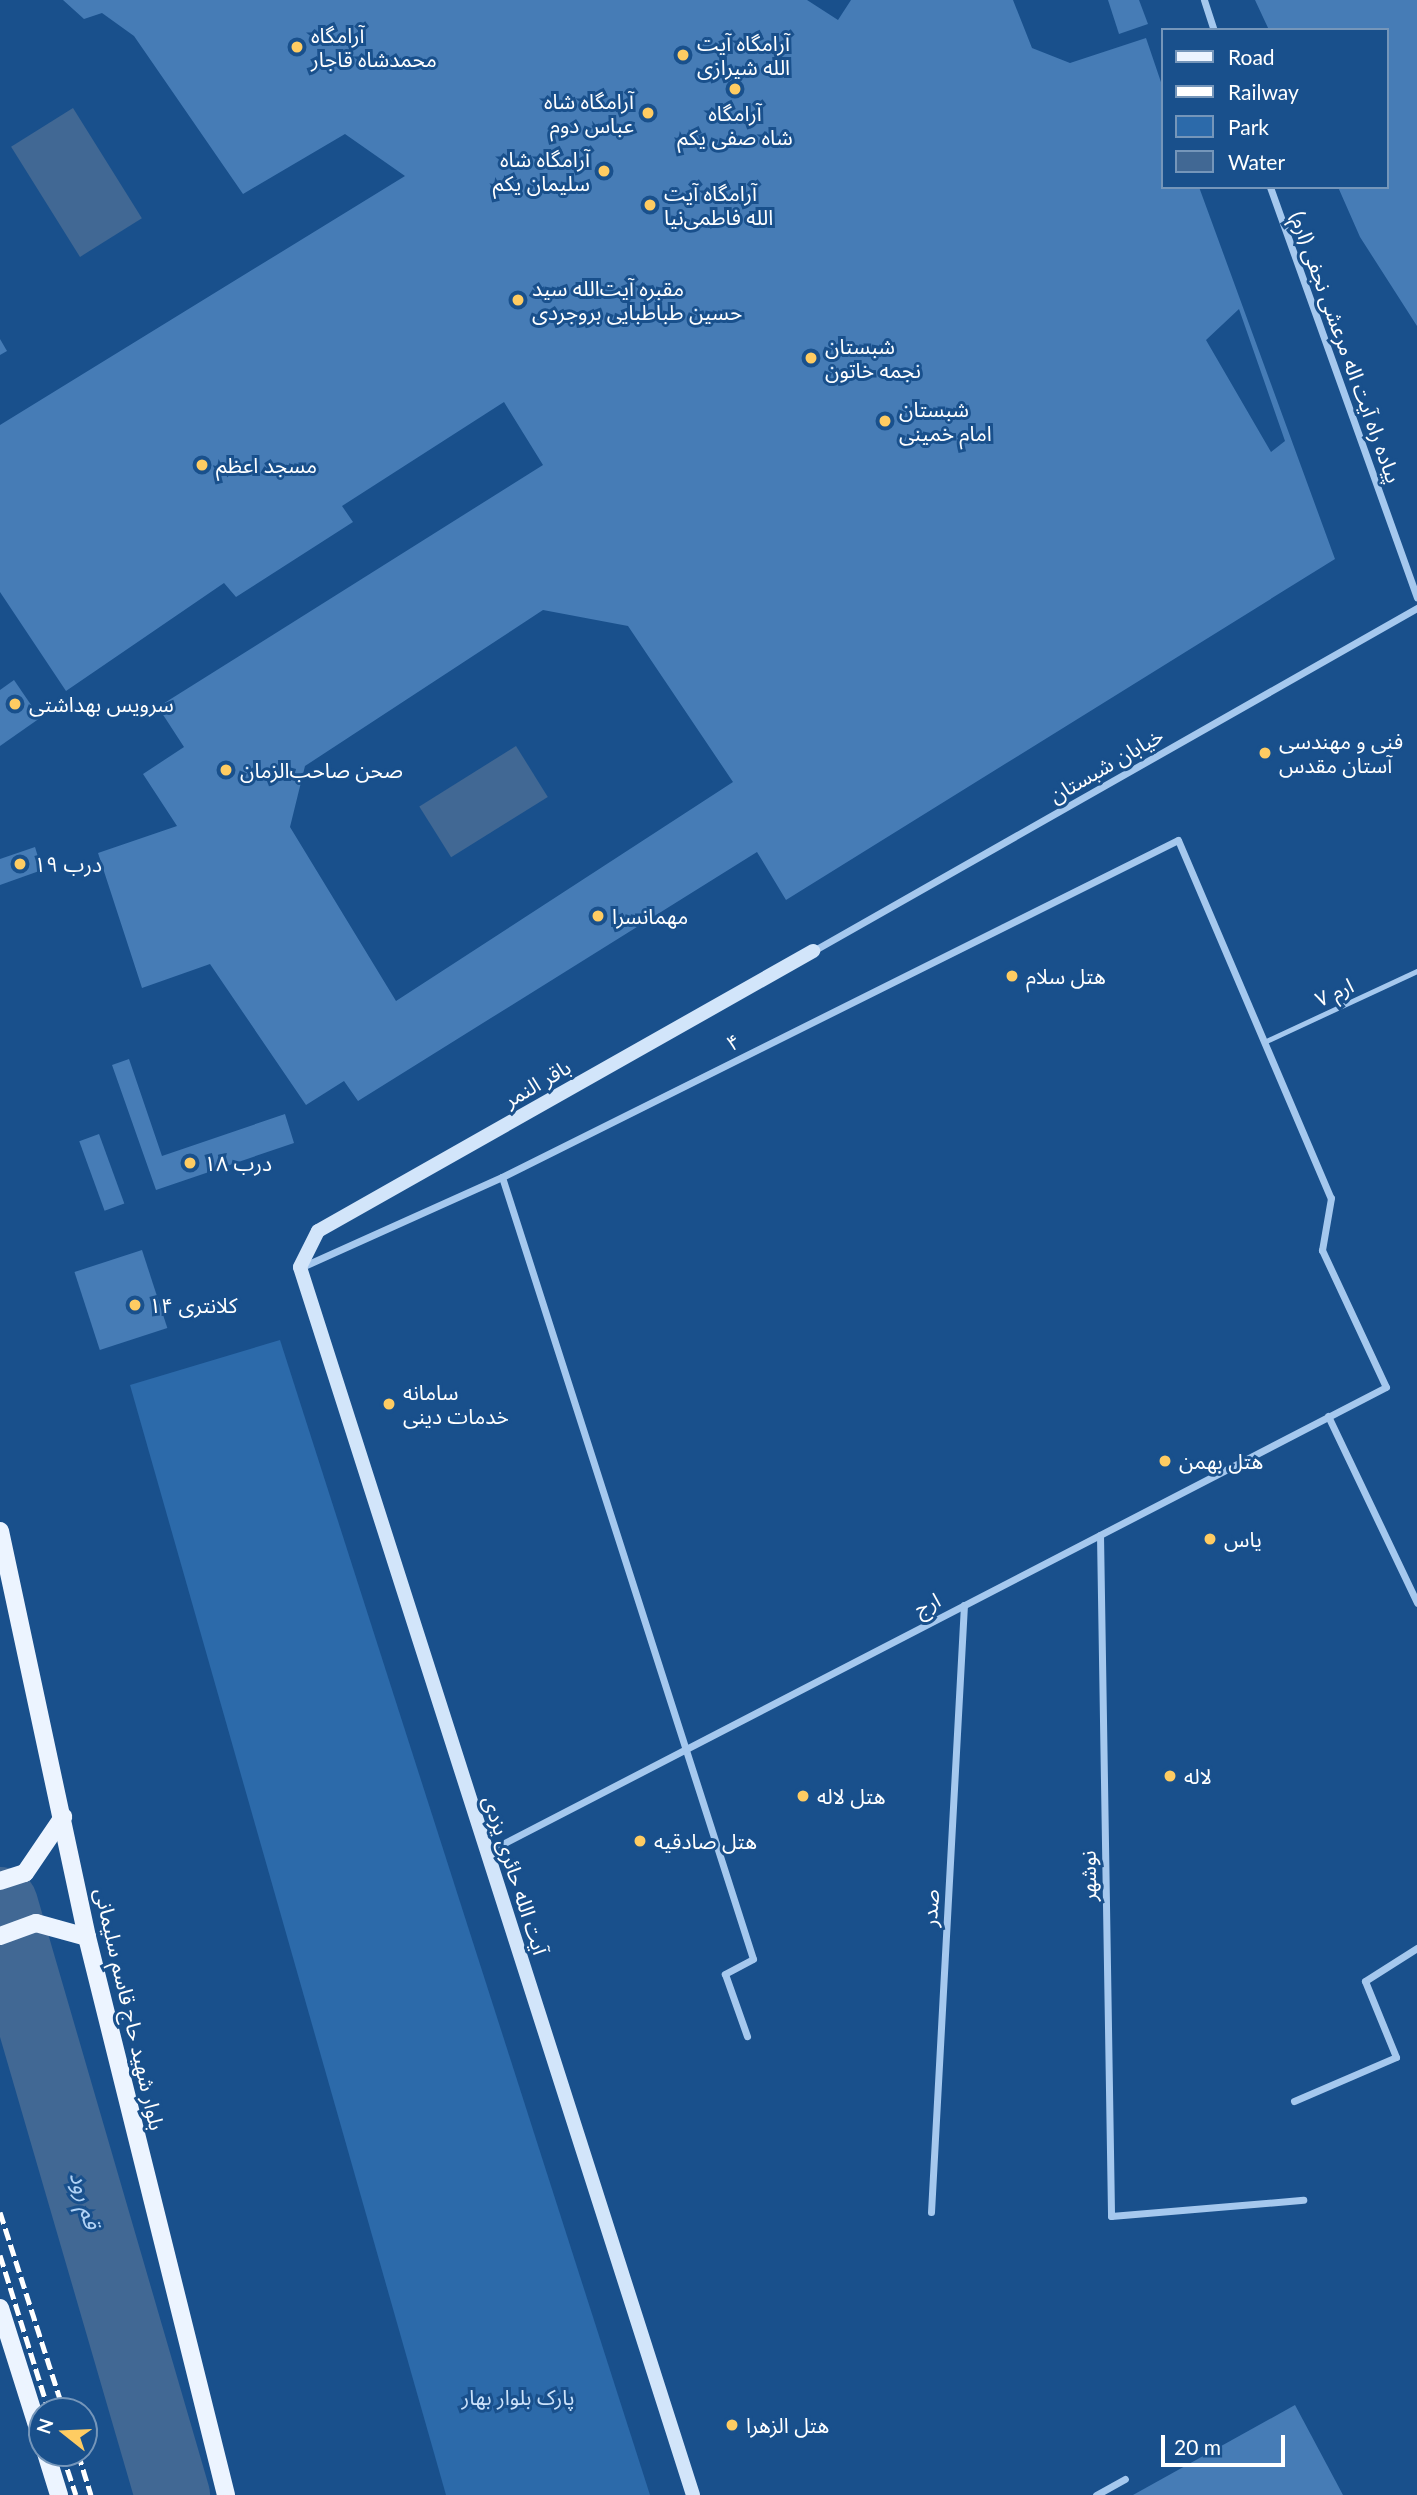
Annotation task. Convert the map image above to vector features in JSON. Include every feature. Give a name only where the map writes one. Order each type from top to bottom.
[{"type":"main road","name":"باقر النمر","points":[[300,1268],[318,1231],[813,951]]},
{"type":"main road","name":"آیت الله‌ حائری‌ یزدی","points":[[300,1268],[485,1853],[693,2495]]},
{"type":"main road","name":"بلوار شهید حاج قاسم سلیمانی","points":[[0,1531],[87,1937],[226,2495]]},
{"type":"main road","points":[[0,1881],[25,1873],[63,1817]]},
{"type":"main road","points":[[0,1936],[36,1923],[87,1937]]},
{"type":"main road","points":[[0,2308],[28,2397]]},
{"type":"main road","points":[[50,2467],[59,2495]]},
{"type":"street","points":[[1204,0],[1213,28]]},
{"type":"street","name":"پیاده راه آیت اله مرعشی نجفی (ارم)","points":[[1271,189],[1417,598]]},
{"type":"street","name":"خیابان شبستان","points":[[813,951],[1417,608]]},
{"type":"street","name":"۴","points":[[300,1268],[502,1177],[1178,840],[1264,1042]]},
{"type":"street","name":"ارج","points":[[485,1853],[1386,1387],[1322,1250],[1331,1198],[1264,1042]]},
{"type":"street","points":[[502,1177],[681,1751],[753,1959],[725,1975],[747,2036]]},
{"type":"street","points":[[1328,1416],[1417,1603]]},
{"type":"street","name":"نوشهر","points":[[1100,1535],[1111,2216],[1303,2200]]},
{"type":"street","name":"صدر","points":[[931,2212],[964,1605]]},
{"type":"street","points":[[1294,2101],[1396,2057],[1365,1980],[1417,1948]]},
{"type":"street","points":[[1096,2495],[1125,2479]]},
{"type":"lane","name":"ارم ۷","points":[[1264,1042],[1417,971]]},
{"type":"green space","name":"پارک بلوار بهار","points":[[280,1340],[650,2495],[446,2495],[130,1385]]},
{"type":"water","points":[[73,108],[142,218],[80,257],[11,147]]},
{"type":"water","points":[[516,746],[548,797],[451,857],[419,806]]},
{"type":"building","points":[[63,0],[807,0],[838,20],[851,0],[1013,0],[1032,48],[1070,63],[1146,38],[1162,85],[1162,189],[1200,189],[1335,559],[786,900],[757,852],[358,1101],[344,1081],[306,1105],[210,964],[142,988],[98,853],[177,826],[143,774],[184,747],[158,707],[543,465],[504,402],[342,506],[353,522],[236,597],[224,583],[66,691],[0,592],[0,425],[405,176],[345,134],[243,194],[134,36],[102,13],[84,19]],"holes":[[[1239,309],[1285,441],[1271,452],[1206,340]],[[543,610],[628,626],[733,782],[396,1001],[290,827],[305,766]]]},
{"type":"building","points":[[1108,0],[1139,0],[1148,24],[1119,34]]},
{"type":"building","points":[[1255,0],[1417,0],[1417,326],[1360,237],[1339,189],[1389,189],[1389,28],[1268,28]]},
{"type":"building","points":[[0,339],[7,351],[0,355]]},
{"type":"building","name":"سرویس بهداشتی","points":[[14,680],[40,718],[0,746],[0,690]]},
{"type":"building","name":"درب ۱۹","points":[[35,847],[42,870],[0,885],[0,859]]},
{"type":"building","points":[[129,1059],[162,1156],[285,1114],[294,1143],[156,1190],[112,1065]]},
{"type":"building","points":[[99,1134],[124,1204],[105,1211],[79,1141]]},
{"type":"building","points":[[142,1250],[167,1328],[100,1350],[74,1272]]},
{"type":"building","points":[[1295,2405],[1343,2495],[1133,2495]]},
{"type":"waterway","name":"قم رود","points":[[0,1904],[172,2495]]},
{"type":"railway","points":[[0,2212],[59,2397]]},
{"type":"railway","points":[[0,2255],[45,2397]]},
{"type":"railway","points":[[67,2467],[76,2495]]},
{"type":"railway","points":[[82,2467],[91,2495]]},
{"type":"place","name":"آرامگاه محمدشاه قاجار","points":[[297,47]]},
{"type":"place","name":"آرامگاه آیت الله شیرازی","points":[[683,55]]},
{"type":"place","name":"آرامگاه شاه صفی یکم","points":[[735,89]]},
{"type":"place","name":"آرامگاه شاه عباس دوم","points":[[648,113]]},
{"type":"place","name":"آرامگاه شاه سلیمان یکم","points":[[604,171]]},
{"type":"place","name":"آرامگاه آیت الله فاطمی‌نیا","points":[[650,205]]},
{"type":"place","name":"مقبره آیت‌الله سید حسین طباطبایی بروجردی","points":[[518,300]]},
{"type":"place","name":"شبستان نجمه خاتون","points":[[811,358]]},
{"type":"place","name":"شبستان امام خمینی","points":[[885,421]]},
{"type":"place","name":"مسجد اعظم","points":[[202,465]]},
{"type":"place","name":"سرویس بهداشتی","points":[[15,704]]},
{"type":"place","name":"فنی و مهندسی آستان مقدس","points":[[1265,753]]},
{"type":"place","name":"صحن صاحب‌الزمان","points":[[226,770]]},
{"type":"place","name":"درب ۱۹","points":[[20,864]]},
{"type":"place","name":"مهمانسرا","points":[[598,916]]},
{"type":"place","name":"هتل سلام","points":[[1012,976]]},
{"type":"place","name":"درب ۱۸","points":[[190,1163]]},
{"type":"place","name":"کلانتری ۱۴","points":[[135,1305]]},
{"type":"place","name":"سامانه خدمات دینی","points":[[389,1404]]},
{"type":"place","name":"هتل بهمن","points":[[1165,1461]]},
{"type":"place","name":"یاس","points":[[1210,1539]]},
{"type":"place","name":"لاله","points":[[1170,1776]]},
{"type":"place","name":"هتل لاله","points":[[803,1796]]},
{"type":"place","name":"هتل صادقیه","points":[[640,1841]]},
{"type":"place","name":"هتل الزهرا","points":[[732,2425]]}]
